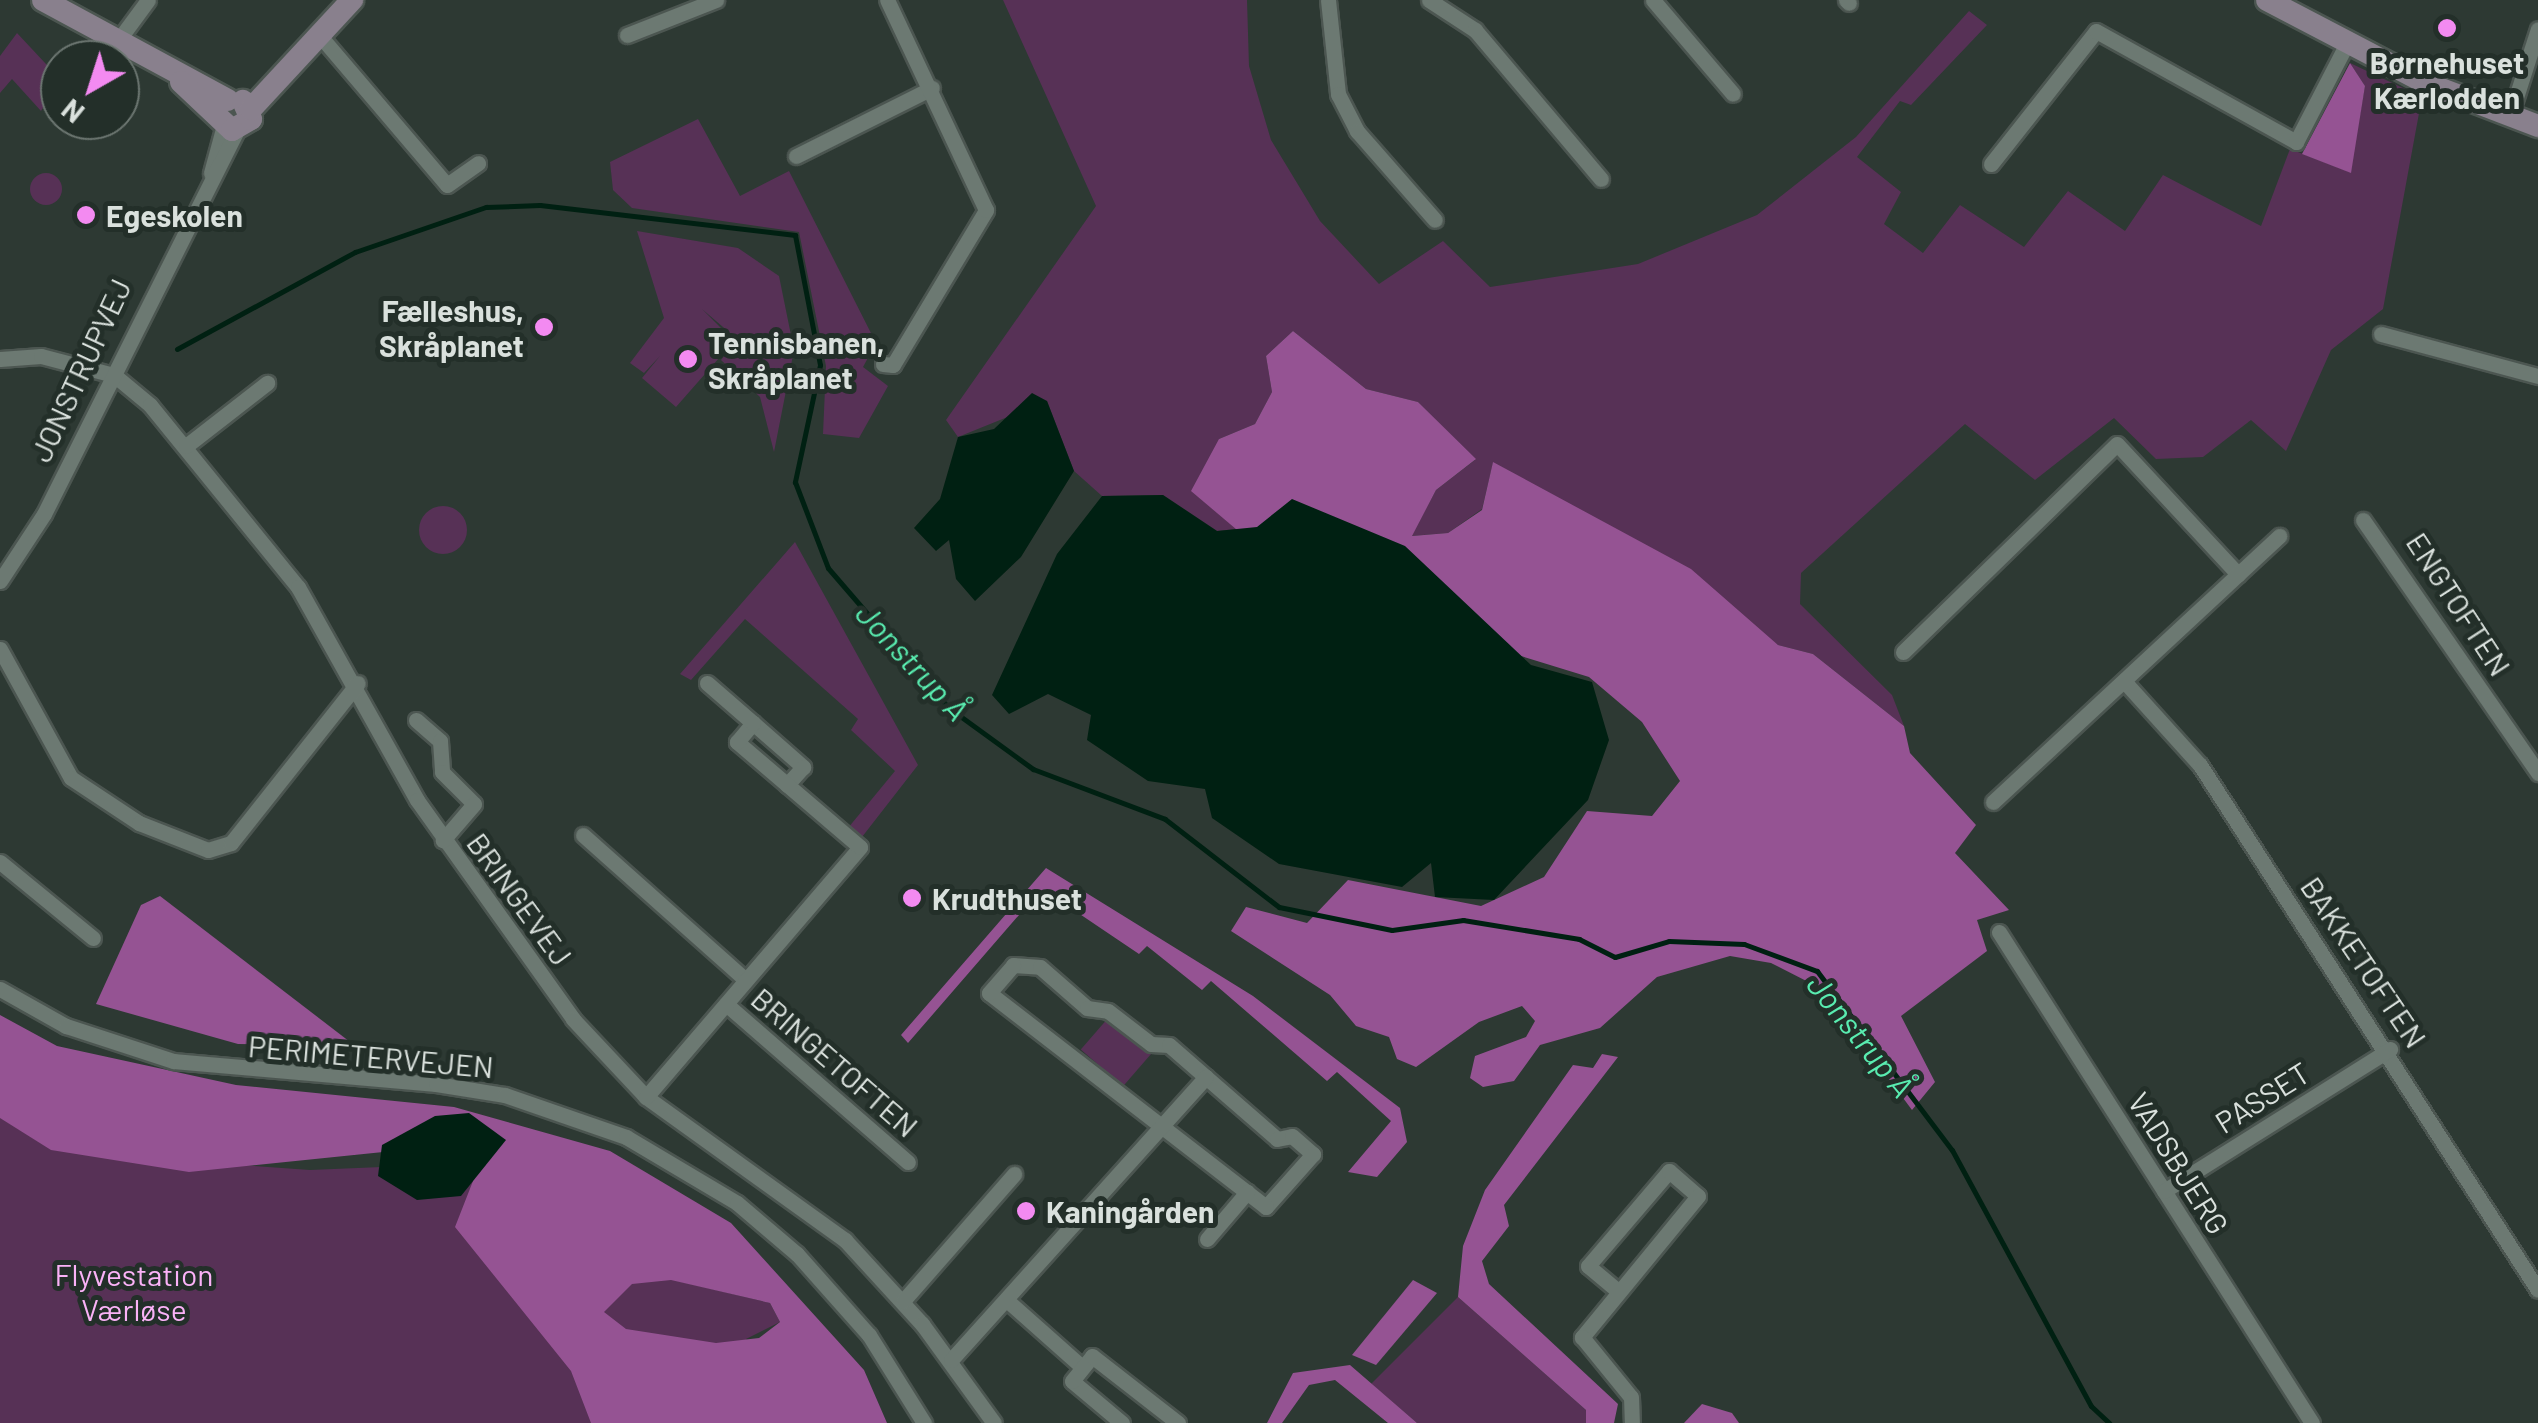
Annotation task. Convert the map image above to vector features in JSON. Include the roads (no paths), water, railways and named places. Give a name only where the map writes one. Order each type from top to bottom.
[{"type":"street","points":[[44,0],[166,64],[234,114],[290,72],[352,0]]},
{"type":"street","points":[[120,38],[148,0]]},
{"type":"street","points":[[626,34],[716,0]]},
{"type":"street","points":[[883,364],[892,366],[986,210],[932,88],[887,0]]},
{"type":"street","points":[[1328,0],[1338,94],[1358,131],[1435,220]]},
{"type":"street","points":[[1430,0],[1475,30],[1601,179]]},
{"type":"street","points":[[1653,0],[1733,94]]},
{"type":"street","points":[[2268,0],[2347,43],[2538,126]]},
{"type":"street","points":[[2510,116],[2538,29]]},
{"type":"street","points":[[1991,164],[2096,31],[2296,142],[2347,43]]},
{"type":"street","points":[[320,37],[446,185],[478,163]]},
{"type":"street","points":[[796,156],[932,88]]},
{"type":"street","name":"JONSTRUPVEJ","points":[[0,581],[114,376],[209,182],[234,114]]},
{"type":"street","points":[[2381,334],[2538,376]]},
{"type":"street","points":[[0,359],[42,356],[114,376]]},
{"type":"street","name":"BRINGEVEJ","points":[[114,376],[186,446],[287,572],[358,683],[443,840],[573,1020],[646,1097],[792,1196],[903,1301],[951,1360],[994,1423]]},
{"type":"street","points":[[186,446],[267,383]]},
{"type":"street","points":[[1903,652],[2118,444],[2238,574]]},
{"type":"street","name":"ENGTOFTEN","points":[[2363,520],[2538,772]]},
{"type":"street","points":[[1994,802],[2279,536]]},
{"type":"street","points":[[0,650],[71,778],[140,823],[208,850],[231,844],[358,683]]},
{"type":"street","name":"BAKKETOFTEN","points":[[2124,680],[2200,765],[2390,1049],[2538,1290]]},
{"type":"street","points":[[707,683],[803,767],[786,785]]},
{"type":"street","points":[[416,720],[440,742],[442,772],[474,804],[443,840]]},
{"type":"street","name":"BRINGETOFTEN","points":[[646,1097],[860,847],[737,742],[752,723]]},
{"type":"street","name":"BRINGETOFTEN","points":[[583,835],[746,980]]},
{"type":"street","points":[[0,862],[93,938]]},
{"type":"street","name":"VADSBJERG","points":[[2000,932],[2312,1423]]},
{"type":"street","points":[[1013,965],[1040,967],[1087,1008],[1108,1011],[1150,1044],[1169,1045],[1278,1139],[1292,1136],[1313,1154],[1266,1207],[1167,1125],[989,993],[1013,965]]},
{"type":"street","name":"PERIMETERVEJEN","points":[[0,989],[66,1026],[173,1061],[436,1084],[505,1095],[626,1137],[738,1203],[798,1254],[869,1335],[924,1423]]},
{"type":"street","name":"BRINGETOFTEN","points":[[726,1004],[908,1162]]},
{"type":"street","name":"PASSET","points":[[2164,1191],[2390,1049]]},
{"type":"street","points":[[951,1360],[1010,1303],[1206,1077]]},
{"type":"street","points":[[1618,1291],[1588,1266],[1669,1171],[1698,1196],[1582,1336],[1631,1398],[1632,1423]]},
{"type":"street","points":[[903,1301],[1014,1174]]},
{"type":"street","points":[[1207,1239],[1247,1192]]},
{"type":"street","points":[[1010,1303],[1082,1368]]},
{"type":"street","points":[[1122,1423],[1072,1380],[1092,1356],[1178,1423]]},
{"type":"waterway","name":"Jonstrup Å","points":[[177,349],[355,252],[486,207],[540,205],[795,235],[820,365],[795,482],[828,568],[949,708],[1033,769],[1165,819],[1279,907],[1392,930],[1463,920],[1579,939],[1615,957],[1669,941],[1744,944],[1817,971],[1952,1150],[2091,1406],[2109,1423]]},
{"type":"place","name":"Børnehuset Kærlodden","points":[[2447,28]]},
{"type":"place","name":"Egeskolen","points":[[86,215]]},
{"type":"place","name":"Fælleshus, Skråplanet","points":[[544,327]]},
{"type":"place","name":"Tennisbanen, Skråplanet","points":[[688,359]]},
{"type":"place","name":"Krudthuset","points":[[912,898]]},
{"type":"place","name":"Kaningården","points":[[1026,1211]]},
{"type":"park label","name":"Flyvestation Værløse","points":[[134,1291]]}]
